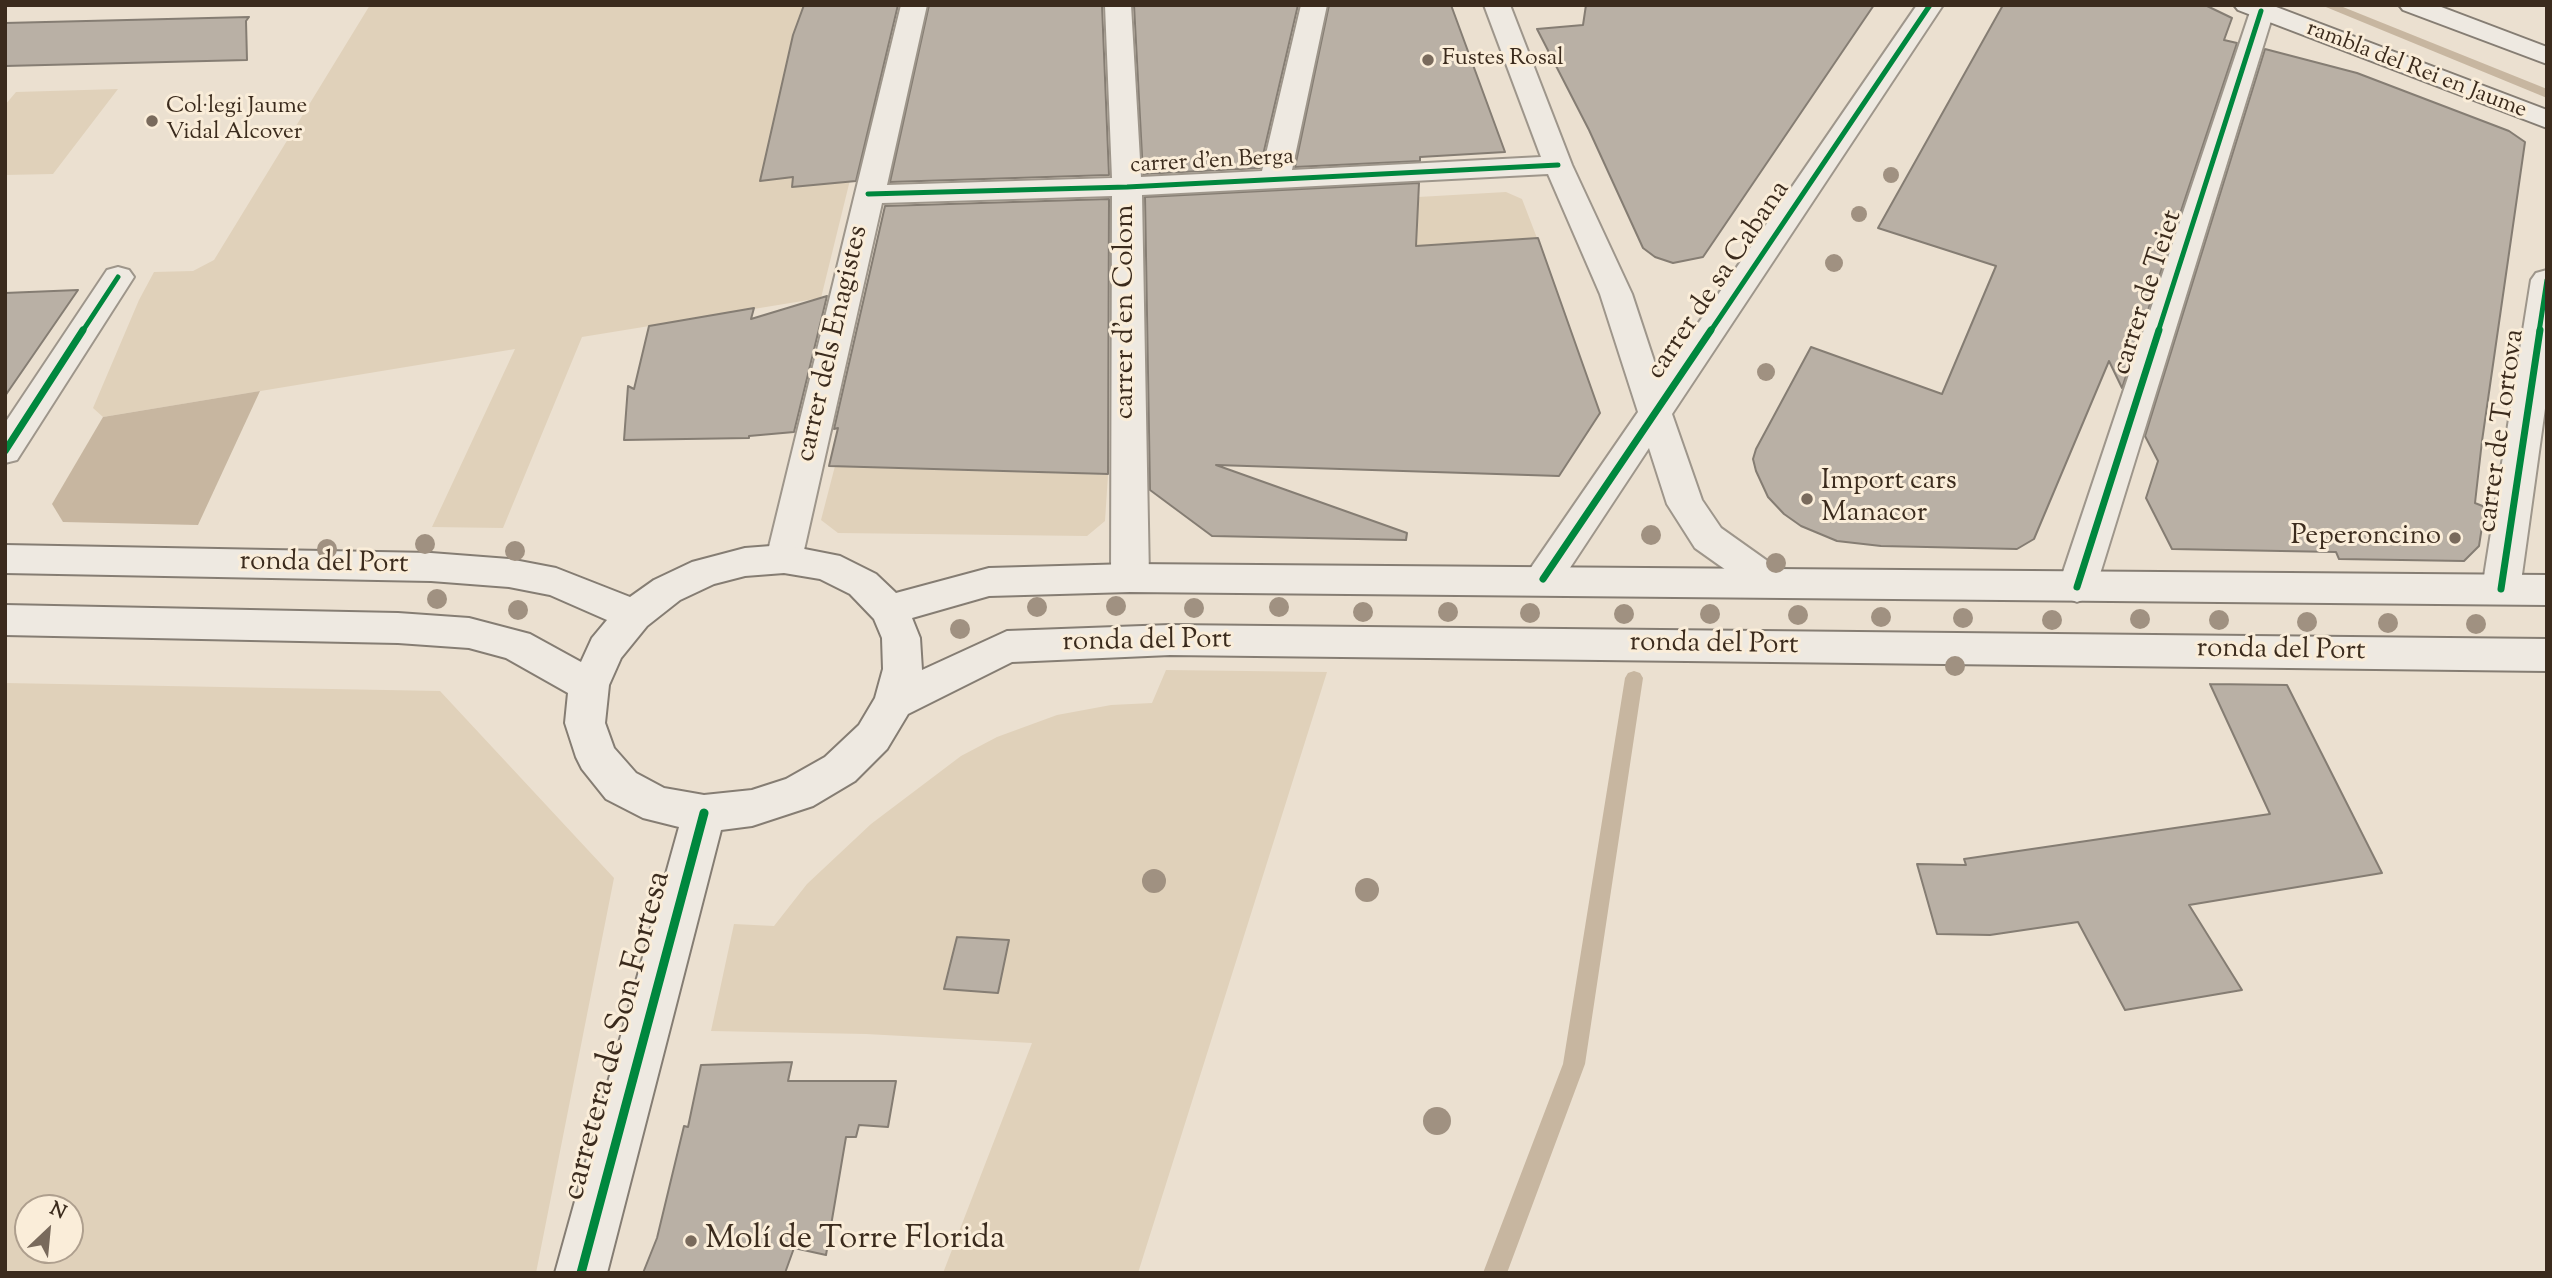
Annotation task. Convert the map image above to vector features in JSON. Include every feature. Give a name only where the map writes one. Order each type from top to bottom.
[{"type":"street","name":"carrer dels Enagistes","points":[[785,559],[914,5]]},
{"type":"street","name":"carrer d'en Colom","points":[[1118,5],[1127,187],[1130,578]]},
{"type":"street","points":[[1275,180],[1314,5]]},
{"type":"street","points":[[1497,5],[1558,165],[1616,295],[1685,504],[1708,538],[1770,582]]},
{"type":"street","name":"carrer de sa Cabana","points":[[1543,579],[1930,5]]},
{"type":"street","points":[[2412,5],[2547,57]]},
{"type":"street","name":"rambla del Rei en Jaume","points":[[2254,8],[2547,120]]},
{"type":"street","name":"carrer de Teiet","points":[[2077,587],[2254,8]]},
{"type":"street","name":"carrer d'en Berga","points":[[869,194],[1127,187],[1558,165]]},
{"type":"street","points":[[5,452],[118,277]]},
{"type":"street","name":"carrer de Tortova","points":[[2501,589],[2547,280]]},
{"type":"street","name":"ronda del Port","points":[[5,559],[431,567],[509,573],[555,582],[634,615]]},
{"type":"street","points":[[785,559],[827,566],[863,583],[889,610],[901,638],[903,669],[894,702],[873,737],[840,769],[798,793],[752,808],[705,813],[658,805],[621,786],[596,757],[584,723],[589,685],[606,649],[634,615],[667,590],[705,572],[745,562],[785,559]]},
{"type":"street","points":[[889,610],[989,582],[1130,578],[1543,579],[2077,587],[2547,590]]},
{"type":"street","points":[[5,620],[398,628],[470,633],[516,645],[589,685]]},
{"type":"street","name":"ronda del Port","points":[[894,702],[1007,648],[1170,640],[2547,655]]},
{"type":"street","name":"carretera de Son Fortesa","points":[[581,1273],[705,813]]},
{"type":"shaded area","points":[[370,5],[893,5],[821,298],[582,337],[503,528],[432,527],[515,349],[103,417],[93,408],[139,300],[154,272],[193,271],[214,260]]},
{"type":"shaded area","points":[[118,89],[53,174],[5,175],[5,105],[16,92]]},
{"type":"shaded area","points":[[1506,192],[1522,199],[1537,238],[1417,246],[1418,197]]},
{"type":"shaded area","points":[[260,391],[198,525],[63,522],[52,504],[103,417]]},
{"type":"shaded area","points":[[835,466],[1108,475],[1105,521],[1087,536],[838,533],[821,520]]},
{"type":"shaded area","points":[[1166,670],[1327,672],[1138,1273],[943,1273],[1032,1043],[866,1034],[711,1031],[734,924],[774,926],[807,884],[871,824],[961,756],[997,737],[1057,715],[1111,705],[1152,703]]},
{"type":"shaded area","points":[[5,683],[440,691],[614,878],[536,1273],[5,1273]]},
{"type":"building","points":[[804,5],[898,5],[856,181],[792,187],[793,177],[760,181],[793,35]]},
{"type":"building","points":[[929,5],[1102,5],[1109,175],[890,182]]},
{"type":"building","points":[[1134,5],[1298,5],[1260,168],[1143,174]]},
{"type":"building","points":[[1329,5],[1451,5],[1505,152],[1420,157],[1420,161],[1295,167]]},
{"type":"building","points":[[1586,5],[1874,5],[1703,257],[1673,263],[1655,257],[1643,248],[1589,130],[1537,29],[1583,25]]},
{"type":"building","points":[[2003,5],[2205,5],[2232,18],[2224,40],[2237,43],[2122,388],[2109,361],[2034,539],[2017,549],[1881,546],[1837,541],[1801,526],[1784,514],[1768,497],[1753,459],[1756,449],[1811,347],[1942,394],[1996,266],[1878,228]]},
{"type":"building","points":[[249,17],[246,21],[247,60],[5,66],[5,23]]},
{"type":"building","points":[[2265,49],[2357,73],[2509,131],[2525,142],[2475,503],[2485,507],[2479,546],[2464,561],[2339,559],[2336,552],[2172,549],[2146,498],[2158,461],[2145,436]]},
{"type":"building","points":[[1419,183],[1416,246],[1538,238],[1600,413],[1559,476],[1216,465],[1407,533],[1406,540],[1212,536],[1150,490],[1145,197]]},
{"type":"building","points":[[1109,199],[1108,474],[829,466],[838,428],[834,429],[885,206]]},
{"type":"building","points":[[78,290],[5,396],[5,293]]},
{"type":"building","points":[[827,296],[794,432],[749,438],[624,440],[628,386],[634,389],[649,326],[754,308],[751,319]]},
{"type":"building","points":[[2210,684],[2287,685],[2382,873],[2189,905],[2242,990],[2125,1010],[2078,922],[1990,935],[1937,934],[1917,864],[1966,865],[1964,859],[2270,814]]},
{"type":"building","points":[[957,937],[1009,940],[998,993],[944,989]]},
{"type":"building","points":[[792,1062],[788,1081],[896,1081],[888,1127],[859,1125],[856,1137],[846,1137],[826,1255],[794,1248],[785,1273],[643,1273],[657,1238],[684,1126],[688,1127],[701,1065]]},
{"type":"waterway","points":[[2327,5],[2547,94]]},
{"type":"waterway","points":[[1495,1273],[1574,1064],[1634,678]]},
{"type":"cycle path","points":[[1543,579],[1930,5]]},
{"type":"cycle path","points":[[2077,587],[2261,11]]},
{"type":"cycle path","points":[[868,194],[1127,187],[1558,165]]},
{"type":"cycle path","points":[[5,451],[118,277]]},
{"type":"cycle path","points":[[2501,589],[2547,280]]},
{"type":"cycle path","points":[[581,1273],[704,813]]},
{"type":"place","name":"Fustes Rosal","points":[[1428,60]]},
{"type":"place","name":"Col·legi Jaume Vidal Alcover","points":[[152,121]]},
{"type":"place","name":"Import cars Manacor","points":[[1807,499]]},
{"type":"place","name":"Peperoncino","points":[[2455,538]]},
{"type":"place","name":"Molí de Torre Florida","points":[[691,1241]]}]
